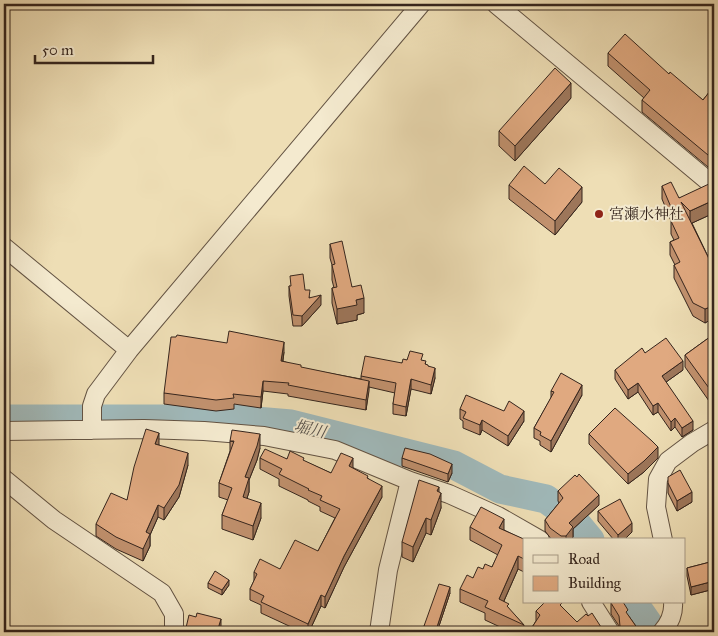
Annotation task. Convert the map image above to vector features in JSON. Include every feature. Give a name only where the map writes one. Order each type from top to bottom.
[{"type":"street","points":[[92,428],[92,406],[96,394],[129,350],[421,4]]},
{"type":"street","points":[[496,4],[714,186]]},
{"type":"street","points":[[4,247],[129,350]]},
{"type":"street","points":[[4,431],[92,428],[204,431],[264,436],[335,450],[449,494],[498,516],[536,538]]},
{"type":"street","points":[[663,538],[656,507],[658,479],[668,462],[692,443],[714,430]]},
{"type":"street","points":[[4,479],[54,520],[162,593],[174,614],[174,632]]},
{"type":"street","points":[[379,632],[388,570],[410,480]]},
{"type":"street","points":[[592,604],[610,632]]},
{"type":"street","points":[[666,628],[672,604]]},
{"type":"building","points":[[625,34],[669,74],[670,72],[703,100],[714,86],[714,160],[642,100],[650,90],[608,53]]},
{"type":"building","points":[[555,68],[571,83],[515,146],[499,131]]},
{"type":"building","points":[[524,166],[545,184],[559,168],[582,187],[555,221],[509,185]]},
{"type":"building","points":[[671,182],[679,198],[711,183],[714,189],[714,200],[690,211],[681,202],[714,269],[714,315],[710,307],[705,309],[693,303],[674,265],[680,262],[670,242],[679,238],[671,221],[676,219],[662,186]]},
{"type":"building","points":[[342,241],[352,287],[361,285],[364,298],[356,300],[357,305],[337,309],[332,288],[337,287],[332,265],[335,264],[330,244]]},
{"type":"building","points":[[303,274],[305,290],[310,290],[309,298],[321,295],[302,316],[293,315],[289,286],[291,286],[290,276]]},
{"type":"building","points":[[229,331],[284,342],[281,361],[369,381],[366,400],[288,385],[289,383],[263,381],[261,397],[233,394],[234,398],[216,400],[164,393],[171,337],[176,337],[177,335],[227,343]]},
{"type":"building","points":[[714,334],[714,395],[685,355]]},
{"type":"building","points":[[666,338],[683,361],[662,376],[693,421],[682,428],[675,418],[671,422],[658,403],[653,406],[638,383],[628,390],[615,370],[642,348],[645,353]]},
{"type":"building","points":[[410,351],[423,354],[421,360],[426,361],[425,364],[428,366],[435,368],[431,385],[411,379],[406,407],[393,404],[396,383],[361,376],[365,356],[402,363],[403,359],[407,360]]},
{"type":"building","points":[[561,373],[582,385],[551,441],[540,435],[541,432],[534,428],[554,392],[551,391]]},
{"type":"building","points":[[466,395],[504,411],[509,401],[524,411],[508,436],[482,420],[480,425],[463,418],[466,412],[460,409]]},
{"type":"building","points":[[615,408],[658,447],[628,474],[589,434]]},
{"type":"building","points":[[146,429],[159,433],[155,444],[188,453],[179,485],[164,508],[158,505],[146,532],[150,534],[143,549],[116,537],[96,524],[111,493],[127,500],[134,467]]},
{"type":"building","points":[[232,430],[260,434],[245,477],[249,478],[243,497],[261,503],[253,526],[222,515],[232,488],[219,483],[234,441],[230,441]]},
{"type":"building","points":[[405,448],[430,454],[452,464],[448,474],[402,458]]},
{"type":"building","points":[[265,449],[287,459],[290,451],[304,458],[303,460],[331,473],[341,453],[353,458],[349,466],[382,486],[344,556],[325,597],[321,595],[308,624],[261,602],[264,596],[250,589],[257,574],[254,572],[260,559],[280,569],[295,540],[318,551],[340,509],[320,500],[322,496],[279,474],[282,469],[260,458]]},
{"type":"building","points":[[680,470],[692,492],[677,501],[668,483],[668,477]]},
{"type":"building","points":[[579,474],[599,495],[569,523],[573,527],[566,536],[561,536],[550,528],[545,520],[563,498],[558,491],[575,475],[577,477]]},
{"type":"building","points":[[419,480],[439,487],[437,491],[441,493],[431,520],[426,518],[413,547],[402,542]]},
{"type":"building","points":[[620,499],[632,523],[618,535],[598,511]]},
{"type":"building","points":[[481,507],[504,519],[499,528],[523,539],[523,558],[518,556],[499,599],[509,604],[507,606],[524,625],[485,607],[488,601],[460,589],[467,575],[473,578],[478,567],[483,569],[485,564],[492,567],[502,545],[470,527]]},
{"type":"building","points":[[714,561],[714,581],[691,587],[687,568]]},
{"type":"building","points":[[215,571],[229,580],[222,590],[208,583]]},
{"type":"building","points":[[439,584],[450,587],[436,630],[424,626]]},
{"type":"building","points":[[543,604],[561,604],[577,622],[586,614],[588,616],[592,613],[601,627],[610,632],[529,632],[540,615],[536,611]]},
{"type":"building","points":[[612,604],[624,604],[628,610],[626,612],[640,632],[610,632],[620,626],[619,616]]},
{"type":"building","points":[[712,606],[714,606],[714,622]]},
{"type":"building","points":[[197,613],[221,619],[217,632],[185,632],[189,615],[196,617]]},
{"type":"waterway","name":"堀川","points":[[4,419],[234,419],[291,424],[454,465],[500,489],[546,499],[571,517],[588,538]]},
{"type":"waterway","name":"堀川","points":[[634,604],[654,632]]},
{"type":"place","name":"宮瀬水神社","points":[[599,214]]}]
